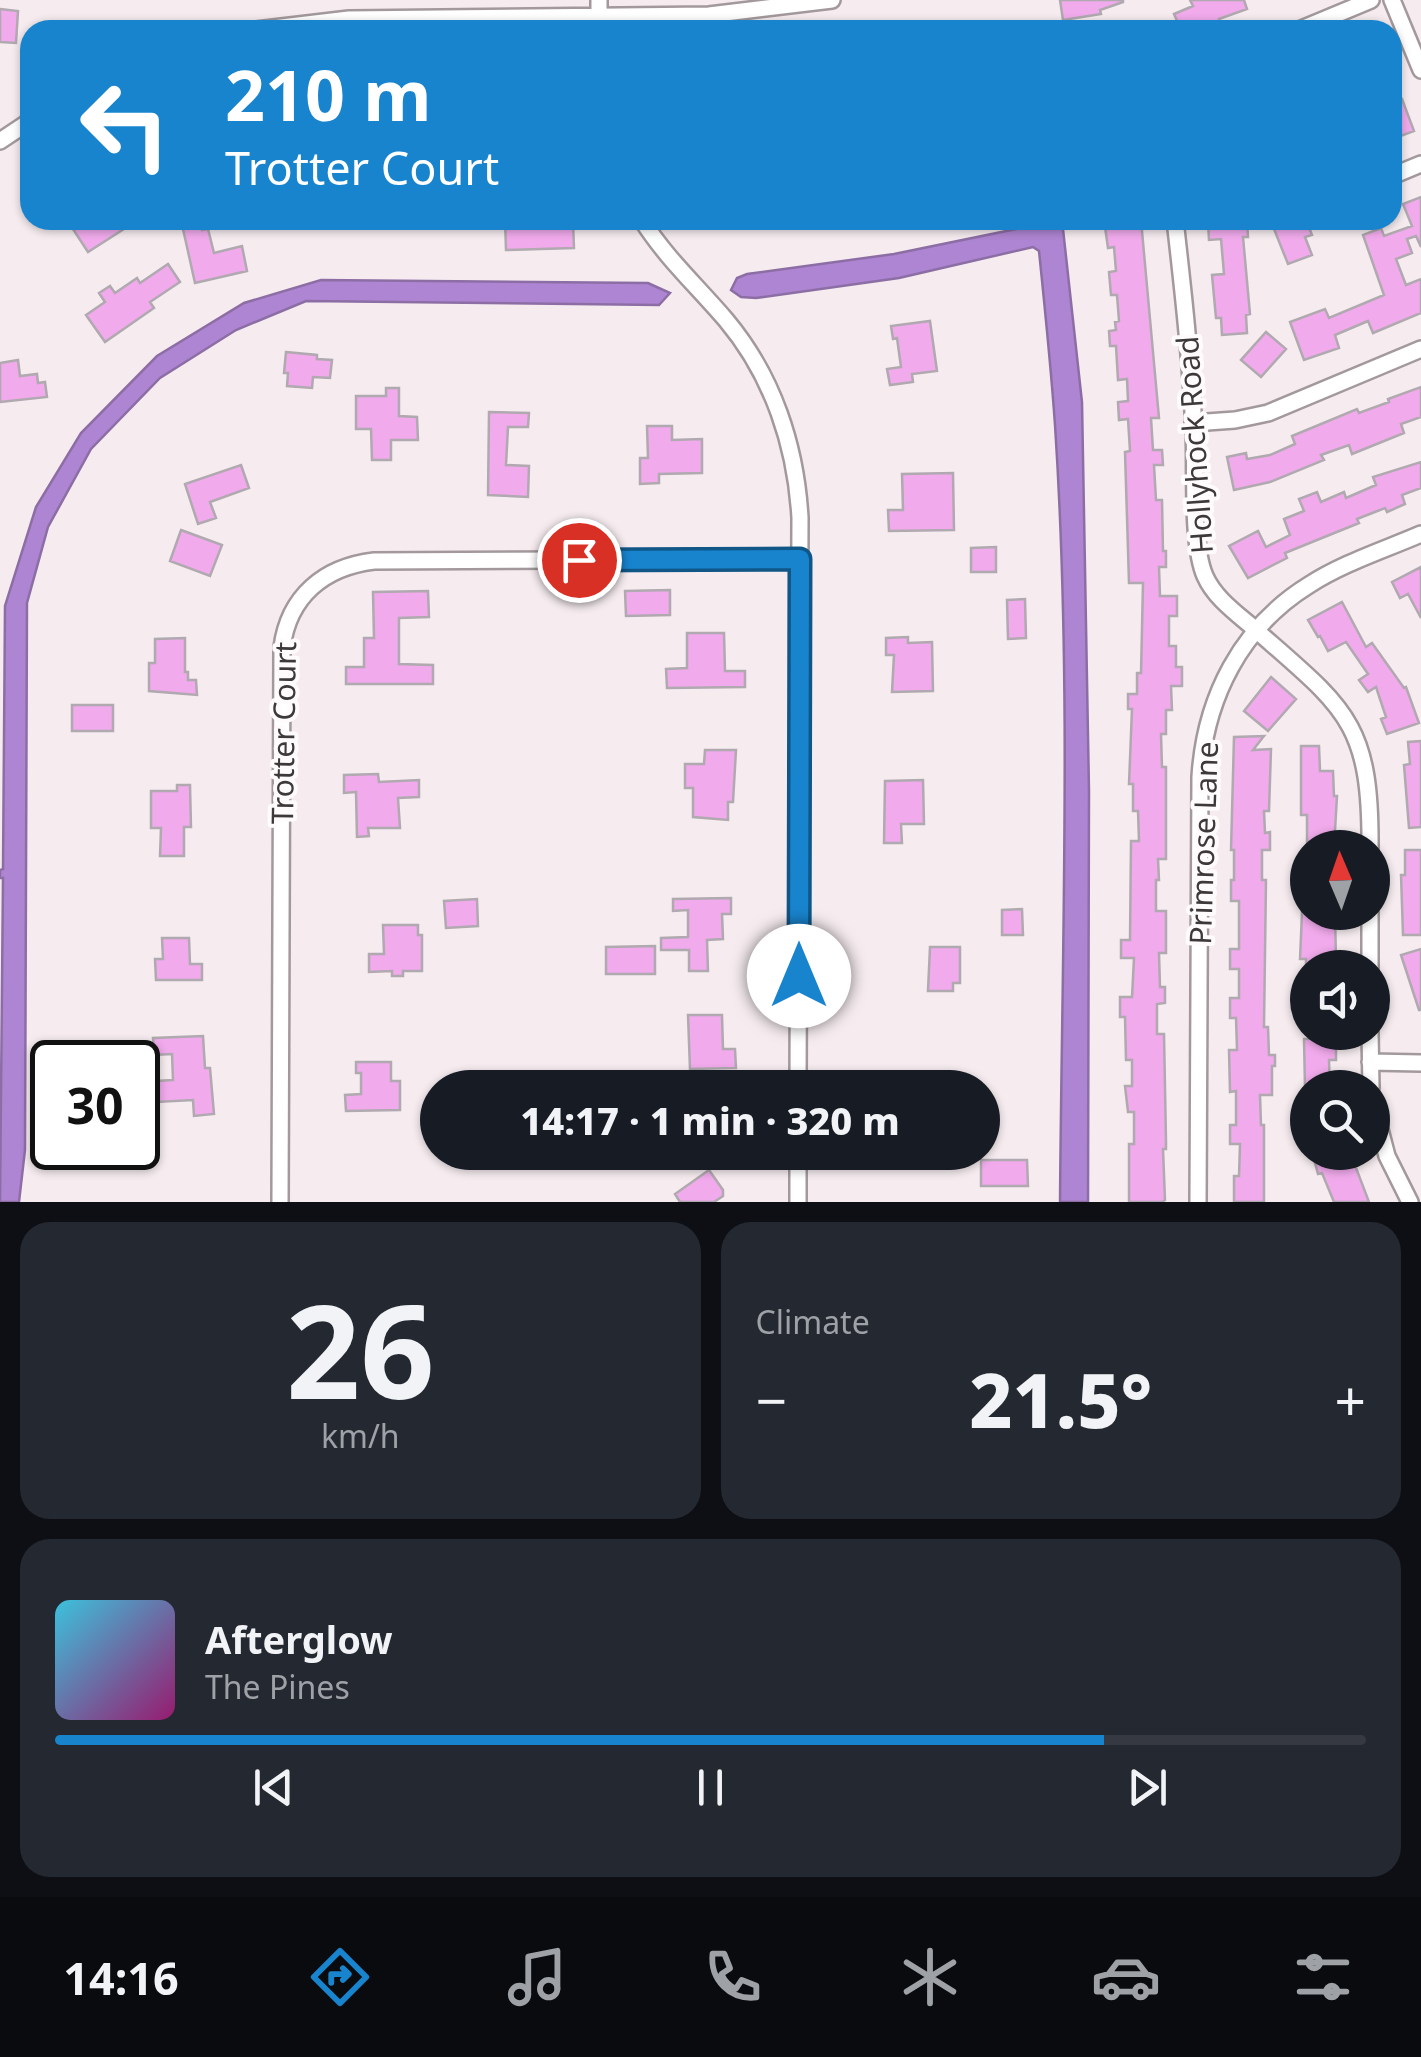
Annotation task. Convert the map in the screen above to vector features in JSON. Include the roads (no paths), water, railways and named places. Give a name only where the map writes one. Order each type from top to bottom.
[{"type":"street","points":[[648,20],[832,0]]},
{"type":"street","points":[[1323,20],[1371,0]]},
{"type":"street","points":[[341,20],[399,20]]},
{"type":"street","points":[[1402,24],[1421,70]]},
{"type":"street","points":[[649,230],[674,265],[730,325],[756,364],[776,403],[796,471],[800,559],[798,1070]]},
{"type":"street","name":"Hollyhock Road","points":[[1176,230],[1194,423],[1202,566],[1215,592],[1322,687],[1349,723],[1368,777],[1369,830]]},
{"type":"street","points":[[1194,423],[1268,413],[1421,349]]},
{"type":"street","name":"Primrose Lane","points":[[1198,1202],[1201,757],[1209,717],[1223,680],[1256,630],[1311,583],[1421,534]]},
{"type":"street","name":"Trotter Court","points":[[280,1202],[282,647],[290,616],[300,598],[332,571],[374,561],[800,559]]},
{"type":"street","points":[[1370,1050],[1370,1070]]},
{"type":"street","points":[[1370,1062],[1421,1062]]},
{"type":"street","points":[[1390,1162],[1410,1202]]},
{"type":"street","points":[[798,1170],[798,1202]]}]
